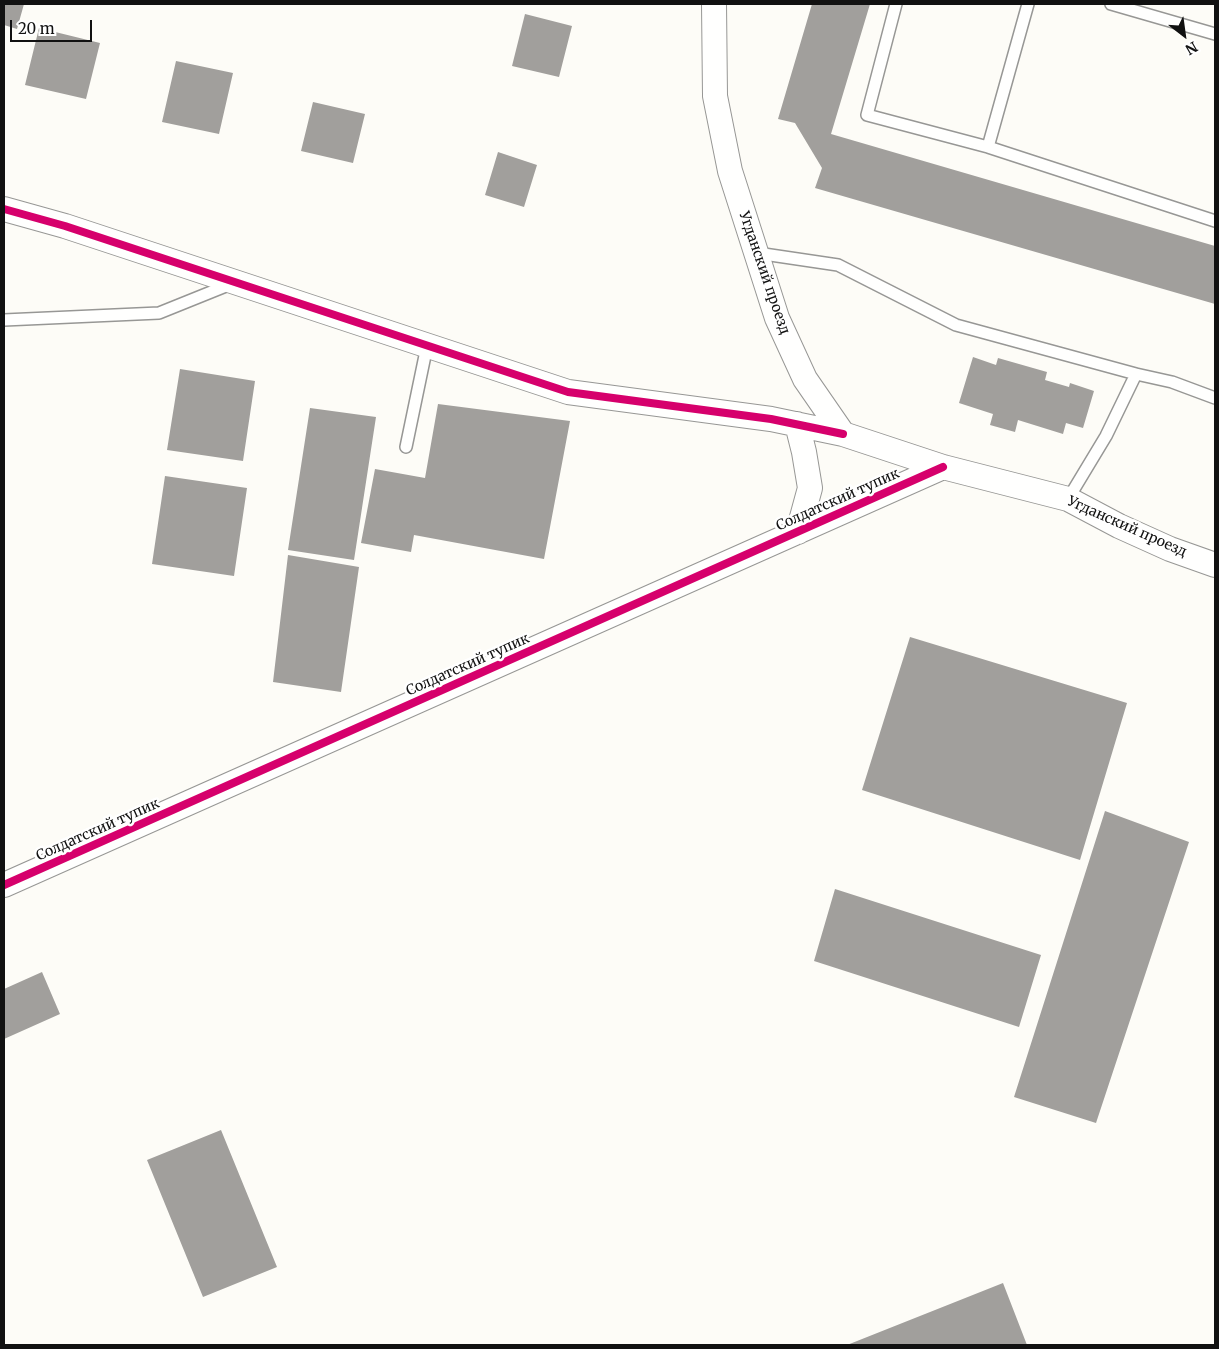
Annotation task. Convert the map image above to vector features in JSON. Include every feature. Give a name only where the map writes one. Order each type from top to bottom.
[{"type":"street","name":"Угданский проезд","points":[[714,4],[715,96],[730,171],[777,318],[805,379],[843,434],[943,467],[1068,499],[1170,549],[1215,567]]},
{"type":"street","points":[[4,209],[65,226],[568,392],[771,419],[843,434]]},
{"type":"street","points":[[797,424],[810,488],[798,532]]},
{"type":"street","name":"Солдатский тупик","points":[[4,886],[943,467]]},
{"type":"lane","points":[[896,4],[867,115],[988,146],[1215,221]]},
{"type":"lane","points":[[988,146],[1028,4]]},
{"type":"lane","points":[[1111,4],[1215,34]]},
{"type":"lane","points":[[756,253],[838,264],[956,325],[1172,382],[1215,398]]},
{"type":"lane","points":[[4,320],[159,312],[236,282]]},
{"type":"lane","points":[[406,448],[427,346]]},
{"type":"lane","points":[[1068,499],[1106,436],[1136,374]]},
{"type":"building","points":[[4,4],[24,4],[17,29],[4,25]]},
{"type":"building","points":[[812,4],[870,4],[831,134],[1215,246],[1215,304],[815,188],[822,168],[795,123],[778,119]]},
{"type":"building","points":[[525,14],[572,26],[559,77],[512,66]]},
{"type":"building","points":[[39,28],[100,43],[86,99],[25,85]]},
{"type":"building","points":[[176,61],[233,73],[219,134],[162,122]]},
{"type":"building","points":[[313,102],[365,114],[353,163],[301,151]]},
{"type":"building","points":[[498,152],[537,165],[524,207],[485,195]]},
{"type":"building","points":[[973,357],[996,365],[998,358],[1047,372],[1045,380],[1069,387],[1070,383],[1094,391],[1083,428],[1066,423],[1063,434],[1018,420],[1015,432],[990,425],[993,414],[959,403]]},
{"type":"building","points":[[180,369],[255,381],[243,461],[167,450]]},
{"type":"building","points":[[438,404],[570,421],[544,559],[414,535],[411,552],[361,543],[375,469],[425,478]]},
{"type":"building","points":[[310,408],[376,417],[354,560],[288,550]]},
{"type":"building","points":[[165,476],[247,488],[234,576],[152,564]]},
{"type":"building","points":[[288,555],[359,567],[341,692],[273,682]]},
{"type":"building","points":[[910,637],[1127,703],[1080,860],[862,790]]},
{"type":"building","points":[[1105,811],[1189,842],[1096,1123],[1014,1097]]},
{"type":"building","points":[[835,889],[1041,955],[1019,1027],[814,961]]},
{"type":"building","points":[[42,972],[60,1014],[4,1039],[4,989]]},
{"type":"building","points":[[221,1130],[277,1267],[203,1297],[147,1160]]},
{"type":"building","points":[[1003,1283],[1027,1345],[847,1345]]},
{"type":"cycle path","points":[[4,209],[65,226],[568,392],[771,419],[843,434]]},
{"type":"cycle path","points":[[4,885],[943,467]]}]
